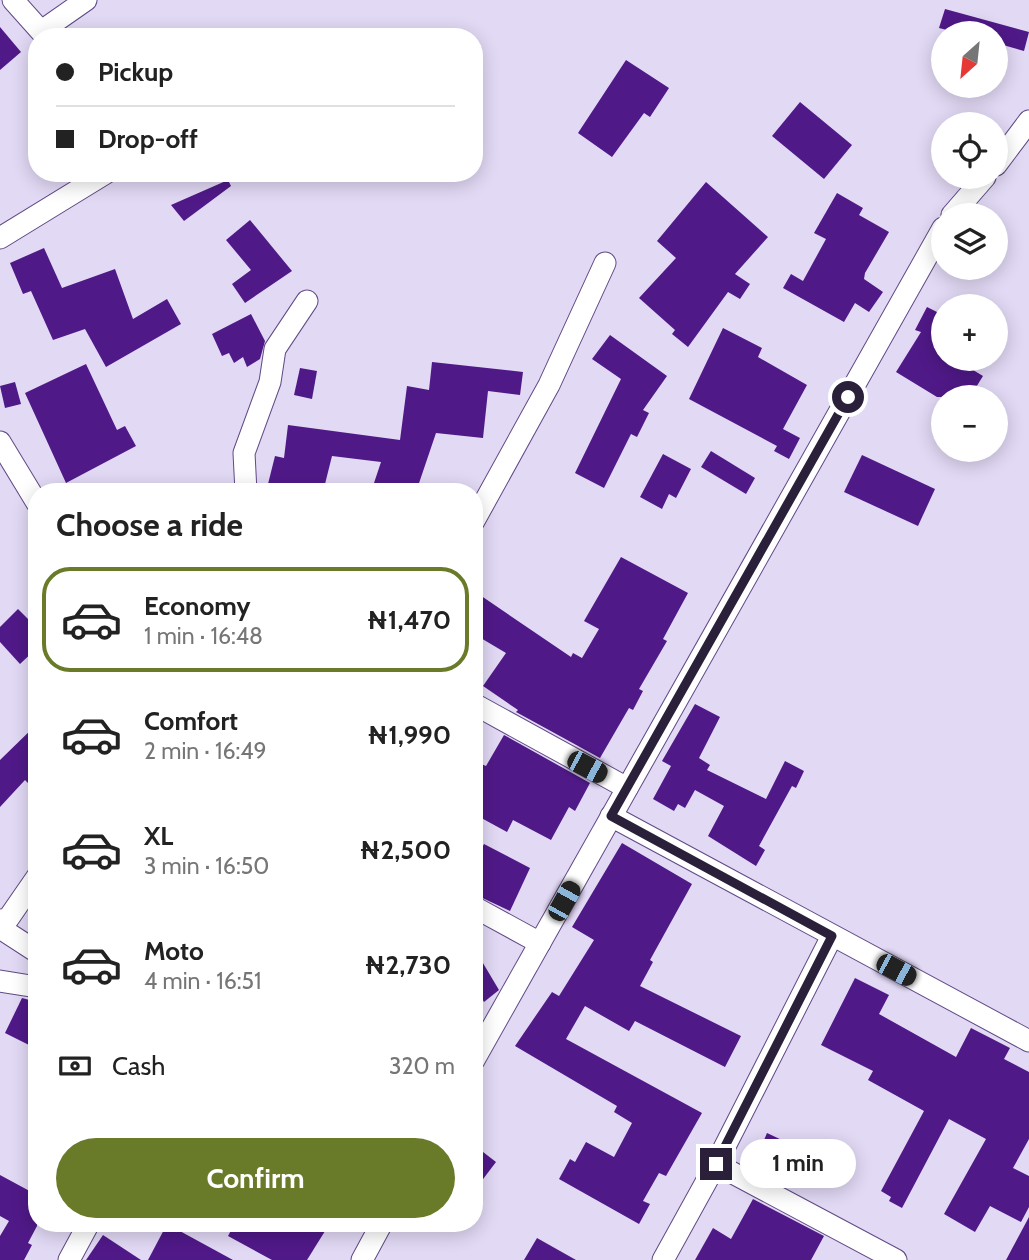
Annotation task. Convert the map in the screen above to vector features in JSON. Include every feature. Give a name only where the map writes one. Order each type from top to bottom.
[{"type":"street","points":[[13,0],[40,28]]},
{"type":"street","points":[[51,28],[86,0]]},
{"type":"street","points":[[1008,149],[1029,121]]},
{"type":"street","points":[[0,238],[91,182]]},
{"type":"street","points":[[962,203],[975,189]]},
{"type":"street","points":[[483,1044],[931,249]]},
{"type":"street","points":[[483,505],[549,385],[605,263]]},
{"type":"street","points":[[246,483],[244,453],[270,382],[275,349],[307,301]]},
{"type":"street","points":[[0,442],[28,488]]},
{"type":"street","points":[[483,709],[627,788]]},
{"type":"street","points":[[611,816],[1029,1041]]},
{"type":"street","points":[[0,920],[8,919],[28,890]]},
{"type":"street","points":[[483,912],[540,943]]},
{"type":"street","points":[[0,928],[28,946]]},
{"type":"street","points":[[663,1260],[716,1164],[832,936]]},
{"type":"street","points":[[0,981],[28,986]]},
{"type":"street","points":[[716,1164],[896,1260]]},
{"type":"street","points":[[69,1260],[84,1232]]},
{"type":"street","points":[[362,1260],[377,1232]]},
{"type":"building","points":[[945,9],[989,21],[941,21]]},
{"type":"building","points":[[1008,26],[1029,32],[1024,51],[1008,46]]},
{"type":"building","points":[[0,27],[21,52],[0,70]]},
{"type":"building","points":[[626,60],[669,88],[650,117],[644,113],[612,157],[578,133]]},
{"type":"building","points":[[800,102],[852,145],[824,179],[772,136]]},
{"type":"building","points":[[223,182],[229,182],[231,186],[184,221],[171,205]]},
{"type":"building","points":[[706,182],[768,237],[735,274],[750,284],[740,299],[728,292],[688,347],[672,334],[675,330],[639,298],[676,258],[657,241]]},
{"type":"building","points":[[837,193],[863,208],[859,215],[889,232],[864,279],[883,292],[869,312],[855,303],[844,322],[783,288],[791,274],[803,281],[826,239],[814,233]]},
{"type":"building","points":[[250,220],[292,271],[245,303],[232,284],[251,270],[226,240]]},
{"type":"building","points":[[44,248],[62,288],[115,269],[133,319],[167,299],[181,324],[106,367],[85,329],[53,340],[31,291],[23,294],[10,263]]},
{"type":"building","points":[[927,307],[931,309],[931,371],[975,371],[983,376],[977,385],[931,385],[931,393],[896,372],[921,332],[915,330]]},
{"type":"building","points":[[251,314],[265,341],[260,359],[247,367],[243,357],[234,363],[229,353],[222,356],[212,334]]},
{"type":"building","points":[[723,328],[762,348],[758,357],[807,385],[783,429],[800,438],[789,459],[774,451],[777,446],[689,399]]},
{"type":"building","points":[[610,335],[667,376],[643,410],[649,413],[637,437],[631,434],[604,488],[575,473],[621,379],[592,359]]},
{"type":"building","points":[[432,362],[523,372],[520,395],[488,391],[483,438],[436,433],[419,483],[374,483],[381,462],[332,456],[325,483],[268,483],[275,456],[284,458],[288,425],[400,440],[407,386],[429,390]]},
{"type":"building","points":[[86,364],[117,430],[125,426],[136,446],[66,483],[25,393]]},
{"type":"building","points":[[300,368],[317,371],[312,399],[294,395]]},
{"type":"building","points":[[15,382],[21,404],[5,408],[0,386]]},
{"type":"building","points":[[711,451],[755,478],[746,494],[701,467]]},
{"type":"building","points":[[663,454],[691,469],[676,498],[669,494],[662,509],[640,497]]},
{"type":"building","points":[[862,455],[935,489],[918,526],[844,492]]},
{"type":"building","points":[[621,557],[688,593],[663,639],[667,641],[639,689],[643,691],[633,710],[629,708],[600,758],[516,712],[518,710],[483,686],[506,653],[483,639],[483,597],[571,657],[573,653],[582,658],[599,629],[584,621]]},
{"type":"building","points":[[18,609],[28,619],[28,656],[20,664],[0,642],[0,627]]},
{"type":"building","points":[[695,704],[720,717],[699,758],[710,765],[707,770],[766,799],[785,761],[804,771],[796,788],[792,786],[759,846],[765,850],[756,866],[708,836],[724,806],[695,790],[685,808],[678,804],[674,811],[653,799],[671,766],[662,761]]},
{"type":"building","points":[[28,733],[28,783],[25,780],[0,807],[0,760]]},
{"type":"building","points":[[504,735],[590,783],[575,811],[569,807],[551,840],[513,820],[507,832],[483,819],[483,765],[486,766]]},
{"type":"building","points":[[622,843],[692,884],[650,960],[653,962],[640,986],[741,1036],[725,1067],[635,1021],[629,1031],[585,1006],[566,1039],[702,1113],[666,1176],[659,1173],[643,1201],[650,1204],[639,1224],[559,1179],[570,1159],[575,1162],[586,1142],[614,1157],[632,1123],[614,1112],[617,1106],[515,1046],[552,992],[559,996],[594,940],[572,927]]},
{"type":"building","points":[[483,846],[530,868],[510,911],[483,898]]},
{"type":"building","points":[[483,963],[499,990],[483,1000]]},
{"type":"building","points":[[855,978],[889,995],[879,1014],[956,1057],[971,1028],[1010,1048],[1004,1059],[1029,1072],[1029,1139],[1013,1168],[1029,1176],[1029,1207],[1021,1222],[990,1206],[975,1232],[944,1214],[986,1139],[949,1119],[902,1208],[889,1201],[891,1197],[881,1191],[924,1111],[868,1080],[873,1071],[821,1045]]},
{"type":"building","points":[[22,998],[28,1000],[28,1044],[5,1033]]},
{"type":"building","points":[[767,1133],[784,1141],[778,1154],[761,1147]]},
{"type":"building","points":[[483,1152],[496,1162],[483,1179]]},
{"type":"building","points":[[0,1175],[28,1190],[28,1232],[34,1232],[28,1243],[32,1245],[24,1260],[0,1260],[0,1236],[9,1221],[0,1216]]},
{"type":"building","points":[[753,1199],[824,1236],[811,1260],[695,1260],[713,1228],[731,1239]]},
{"type":"building","points":[[1029,1217],[1029,1260],[1006,1260]]},
{"type":"building","points":[[163,1232],[182,1232],[233,1260],[148,1260]]},
{"type":"building","points":[[230,1232],[324,1232],[307,1260],[272,1260],[228,1236]]},
{"type":"building","points":[[103,1235],[141,1260],[86,1260]]},
{"type":"building","points":[[537,1238],[576,1260],[524,1260]]},
{"type":"route","points":[[716,1164],[832,936],[611,816],[848,397]]}]
